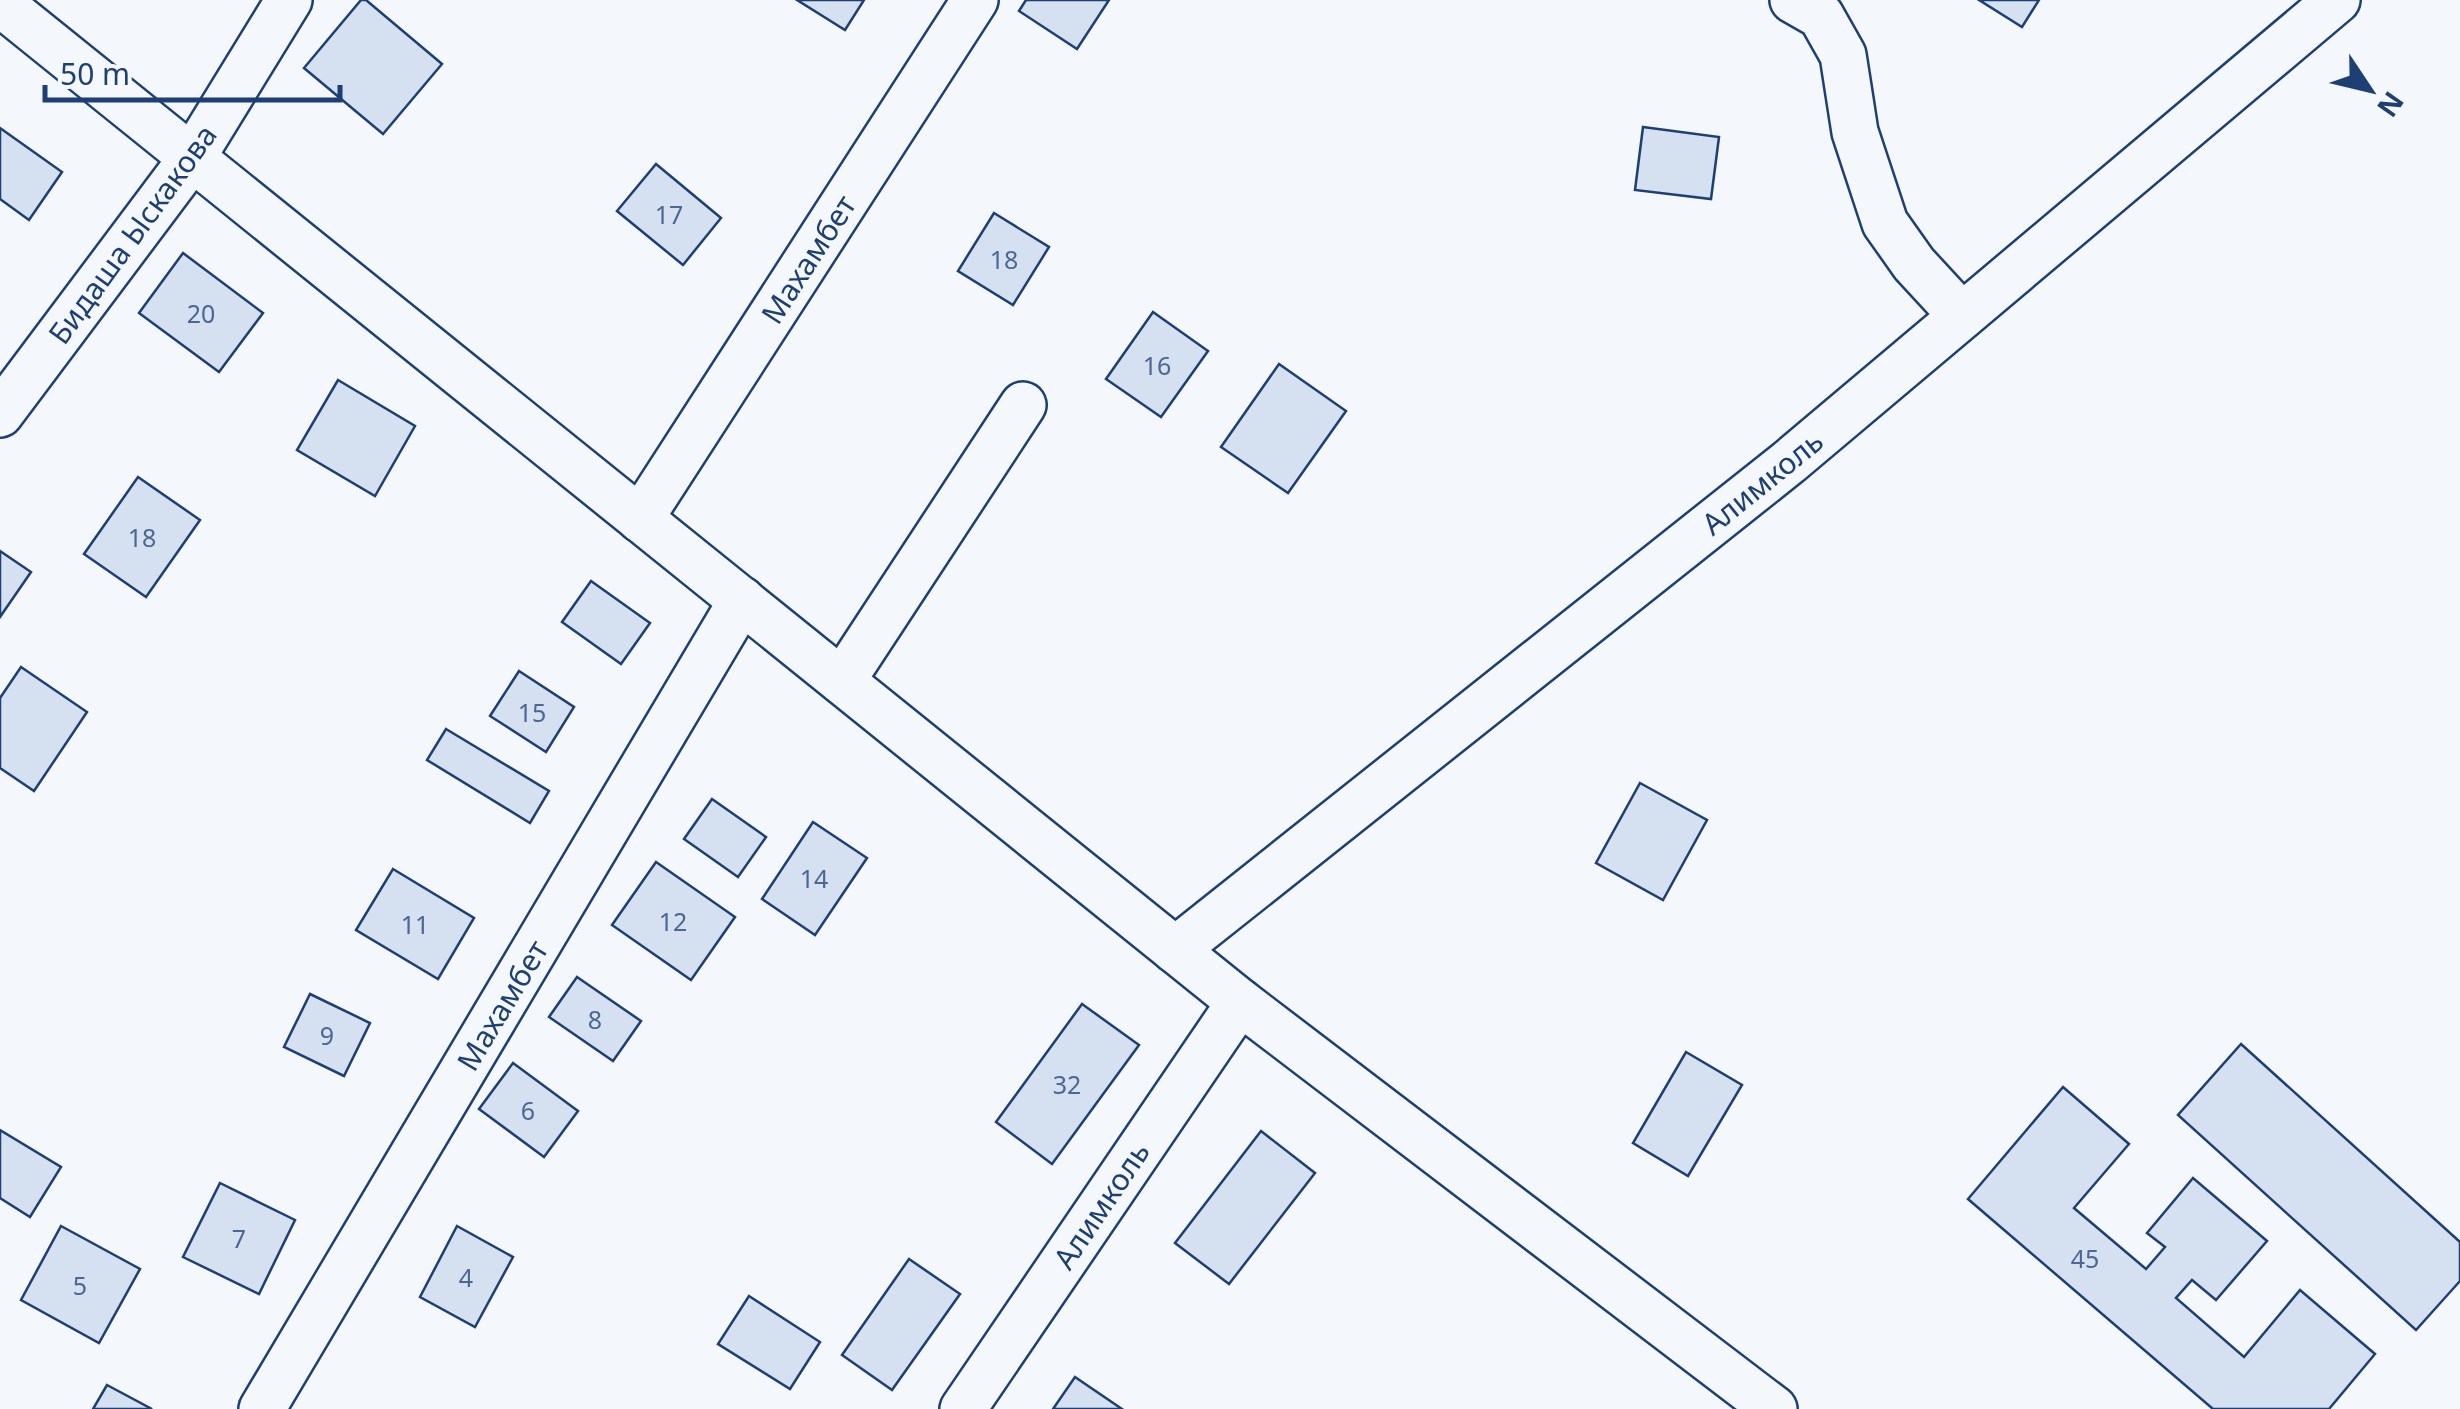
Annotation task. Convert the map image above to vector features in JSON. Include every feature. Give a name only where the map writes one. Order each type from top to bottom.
[{"type":"street","name":"Бидаша Ыскакова","points":[[0,414],[192,158],[289,0]]},
{"type":"street","name":"Махамбет","points":[[640,518],[975,0]]},
{"type":"street","points":[[1793,0],[1821,16],[1843,56],[1855,132],[1884,223],[1914,264],[1962,316]]},
{"type":"street","name":"Алимколь","points":[[1175,950],[1789,462],[2337,0]]},
{"type":"street","points":[[0,2],[1240,1002],[1774,1409]]},
{"type":"street","points":[[842,681],[1024,405]]},
{"type":"street","name":"Махамбет","points":[[262,1409],[742,600]]},
{"type":"street","name":"Алимколь","points":[[963,1409],[1240,1002]]},
{"type":"building","points":[[361,0],[366,0],[442,64],[383,134],[304,68]]},
{"type":"building","points":[[797,0],[864,0],[845,30]]},
{"type":"building","points":[[1026,0],[1109,0],[1077,49],[1019,11]]},
{"type":"building","points":[[1979,0],[2039,0],[2022,27]]},
{"type":"building","points":[[1643,127],[1719,137],[1711,199],[1635,190]]},
{"type":"building","points":[[0,128],[62,172],[29,220],[0,199]]},
{"type":"building","points":[[656,164],[721,218],[683,265],[617,211]]},
{"type":"building","points":[[994,213],[1049,247],[1013,305],[958,271]]},
{"type":"building","points":[[183,253],[263,313],[219,372],[139,313]]},
{"type":"building","points":[[1153,312],[1208,351],[1161,417],[1106,379]]},
{"type":"building","points":[[1279,364],[1346,411],[1288,493],[1221,447]]},
{"type":"building","points":[[338,380],[415,426],[375,496],[297,450]]},
{"type":"building","points":[[138,477],[200,520],[146,597],[84,554]]},
{"type":"building","points":[[0,551],[31,572],[0,617]]},
{"type":"building","points":[[591,581],[650,623],[621,664],[562,622]]},
{"type":"building","points":[[21,667],[87,712],[34,791],[0,768],[0,698]]},
{"type":"building","points":[[519,671],[574,707],[546,752],[490,716]]},
{"type":"building","points":[[446,729],[549,791],[530,823],[427,760]]},
{"type":"building","points":[[1640,783],[1707,820],[1663,900],[1596,863]]},
{"type":"building","points":[[712,799],[766,837],[738,877],[684,839]]},
{"type":"building","points":[[813,822],[867,858],[815,935],[762,899]]},
{"type":"building","points":[[656,862],[735,917],[691,980],[612,925]]},
{"type":"building","points":[[393,869],[474,918],[438,979],[356,930]]},
{"type":"building","points":[[577,977],[641,1021],[613,1061],[549,1017]]},
{"type":"building","points":[[310,994],[370,1023],[344,1076],[284,1047]]},
{"type":"building","points":[[1082,1004],[1139,1045],[1052,1164],[996,1122]]},
{"type":"building","points":[[2241,1044],[2460,1242],[2460,1281],[2416,1330],[2178,1115]]},
{"type":"building","points":[[1686,1052],[1742,1085],[1688,1176],[1633,1143]]},
{"type":"building","points":[[513,1063],[578,1111],[544,1157],[479,1109]]},
{"type":"building","points":[[2063,1087],[2129,1144],[2074,1208],[2146,1269],[2165,1247],[2147,1233],[2193,1178],[2267,1241],[2216,1300],[2192,1280],[2176,1298],[2244,1357],[2300,1290],[2375,1354],[2329,1409],[2213,1409],[1968,1199]]},
{"type":"building","points":[[0,1130],[61,1167],[30,1217],[0,1198]]},
{"type":"building","points":[[1261,1131],[1315,1173],[1229,1284],[1175,1243]]},
{"type":"building","points":[[220,1183],[295,1220],[259,1294],[183,1257]]},
{"type":"building","points":[[61,1226],[140,1269],[99,1343],[21,1300]]},
{"type":"building","points":[[457,1226],[513,1257],[475,1327],[420,1297]]},
{"type":"building","points":[[909,1259],[960,1294],[892,1390],[842,1355]]},
{"type":"building","points":[[749,1296],[820,1342],[790,1389],[718,1344]]},
{"type":"building","points":[[1075,1377],[1122,1409],[1053,1409]]},
{"type":"building","points":[[107,1385],[152,1409],[93,1409]]}]
